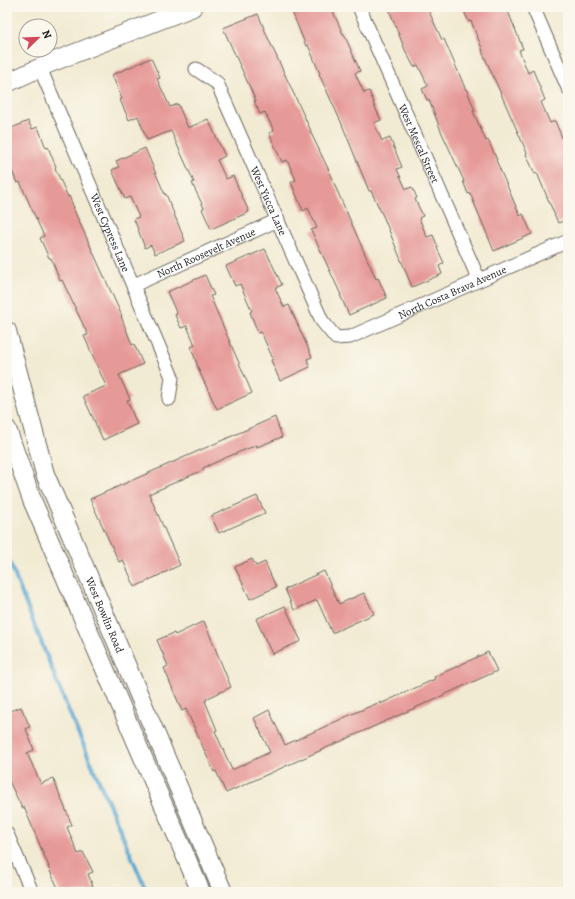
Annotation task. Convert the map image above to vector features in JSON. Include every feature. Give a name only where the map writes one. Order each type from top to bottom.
[{"type":"street","points":[[7,83],[40,68],[192,7]]},
{"type":"street","name":"West Mescal Street","points":[[359,7],[479,280]]},
{"type":"street","points":[[533,7],[568,88]]},
{"type":"street","name":"West Cypress Lane","points":[[40,68],[172,377],[169,399]]},
{"type":"street","name":"West Yucca Lane","points":[[196,69],[217,83],[322,321],[336,338]]},
{"type":"street","name":"North Roosevelt Avenue","points":[[134,285],[278,220]]},
{"type":"street","name":"North Costa Brava Avenue","points":[[336,338],[350,337],[568,241]]},
{"type":"street","name":"West Bowlin Road","points":[[7,331],[45,474],[223,892]]},
{"type":"street","name":"West Bowlin Road","points":[[7,429],[32,500],[201,892]]},
{"type":"street","points":[[7,834],[32,892]]},
{"type":"building","points":[[290,7],[331,7],[360,71],[355,73],[364,93],[369,91],[381,120],[374,123],[382,141],[390,138],[402,167],[397,169],[406,189],[412,187],[417,198],[415,199],[423,216],[419,218],[427,237],[433,235],[438,247],[437,248],[444,263],[439,266],[442,274],[412,287],[384,218],[371,191],[369,191],[308,45],[306,46]]},
{"type":"building","points":[[388,7],[427,7],[442,40],[444,39],[467,90],[475,111],[473,111],[486,141],[488,140],[497,160],[520,216],[523,214],[532,234],[494,251],[470,193],[468,194],[464,181],[441,131],[429,100],[427,100],[422,89],[428,86],[418,65],[414,67],[405,50]]},
{"type":"building","points":[[462,7],[504,7],[506,12],[508,11],[523,49],[519,50],[528,73],[533,70],[545,100],[541,102],[550,123],[555,121],[568,152],[568,219],[558,223],[537,173],[535,174],[526,154],[527,153],[482,51],[471,21],[469,22]]},
{"type":"building","points":[[258,14],[333,179],[376,279],[378,278],[387,298],[349,315],[311,230],[317,228],[308,208],[303,211],[291,182],[296,180],[287,160],[282,162],[269,133],[274,131],[265,112],[260,114],[254,101],[256,101],[223,28]]},
{"type":"building","points":[[151,58],[160,78],[157,79],[170,107],[178,104],[188,128],[208,119],[225,156],[217,160],[226,179],[233,176],[249,212],[211,229],[202,209],[204,208],[192,183],[194,182],[171,131],[147,140],[138,116],[129,120],[120,100],[122,99],[112,75]]},
{"type":"building","points":[[28,121],[32,129],[38,127],[46,148],[48,147],[56,167],[55,168],[68,197],[69,196],[122,316],[132,345],[134,344],[143,364],[119,375],[130,399],[127,400],[137,424],[103,440],[83,396],[106,386],[84,336],[88,335],[62,280],[60,281],[51,258],[49,258],[40,238],[44,236],[20,182],[17,183],[7,159],[7,130]]},
{"type":"building","points":[[145,148],[185,241],[155,254],[151,245],[145,248],[134,219],[139,217],[130,197],[125,199],[112,170],[119,167],[116,161]]},
{"type":"building","points":[[265,249],[282,285],[275,288],[284,307],[289,305],[312,357],[307,359],[310,367],[280,381],[271,360],[273,359],[261,332],[258,333],[250,312],[252,311],[240,284],[235,286],[226,266]]},
{"type":"building","points":[[205,275],[214,295],[210,296],[252,393],[217,409],[200,373],[191,347],[195,345],[187,326],[181,328],[175,315],[177,314],[167,292]]},
{"type":"building","points":[[275,417],[282,437],[227,457],[203,468],[203,470],[149,494],[180,565],[135,587],[123,560],[119,562],[90,499]]},
{"type":"building","points":[[257,496],[265,513],[219,533],[211,516]]},
{"type":"building","points":[[252,559],[256,566],[265,562],[276,587],[250,599],[235,567]]},
{"type":"building","points":[[324,571],[339,604],[364,593],[374,614],[332,633],[317,600],[294,610],[285,589]]},
{"type":"building","points":[[285,606],[301,641],[272,654],[256,619]]},
{"type":"building","points":[[204,621],[231,687],[206,699],[207,700],[205,701],[217,730],[215,731],[232,770],[270,752],[254,718],[269,710],[285,745],[350,715],[380,702],[380,704],[435,679],[434,677],[488,652],[497,671],[226,793],[216,771],[214,772],[186,709],[182,711],[164,668],[168,666],[157,640],[174,633],[175,635]]},
{"type":"building","points":[[21,707],[30,727],[26,729],[34,750],[27,753],[41,784],[53,778],[72,825],[67,827],[78,854],[83,852],[93,872],[88,874],[95,892],[60,892],[48,867],[24,807],[22,808],[7,777],[7,712]]},
{"type":"waterway","points":[[7,556],[67,707],[147,892]]}]
